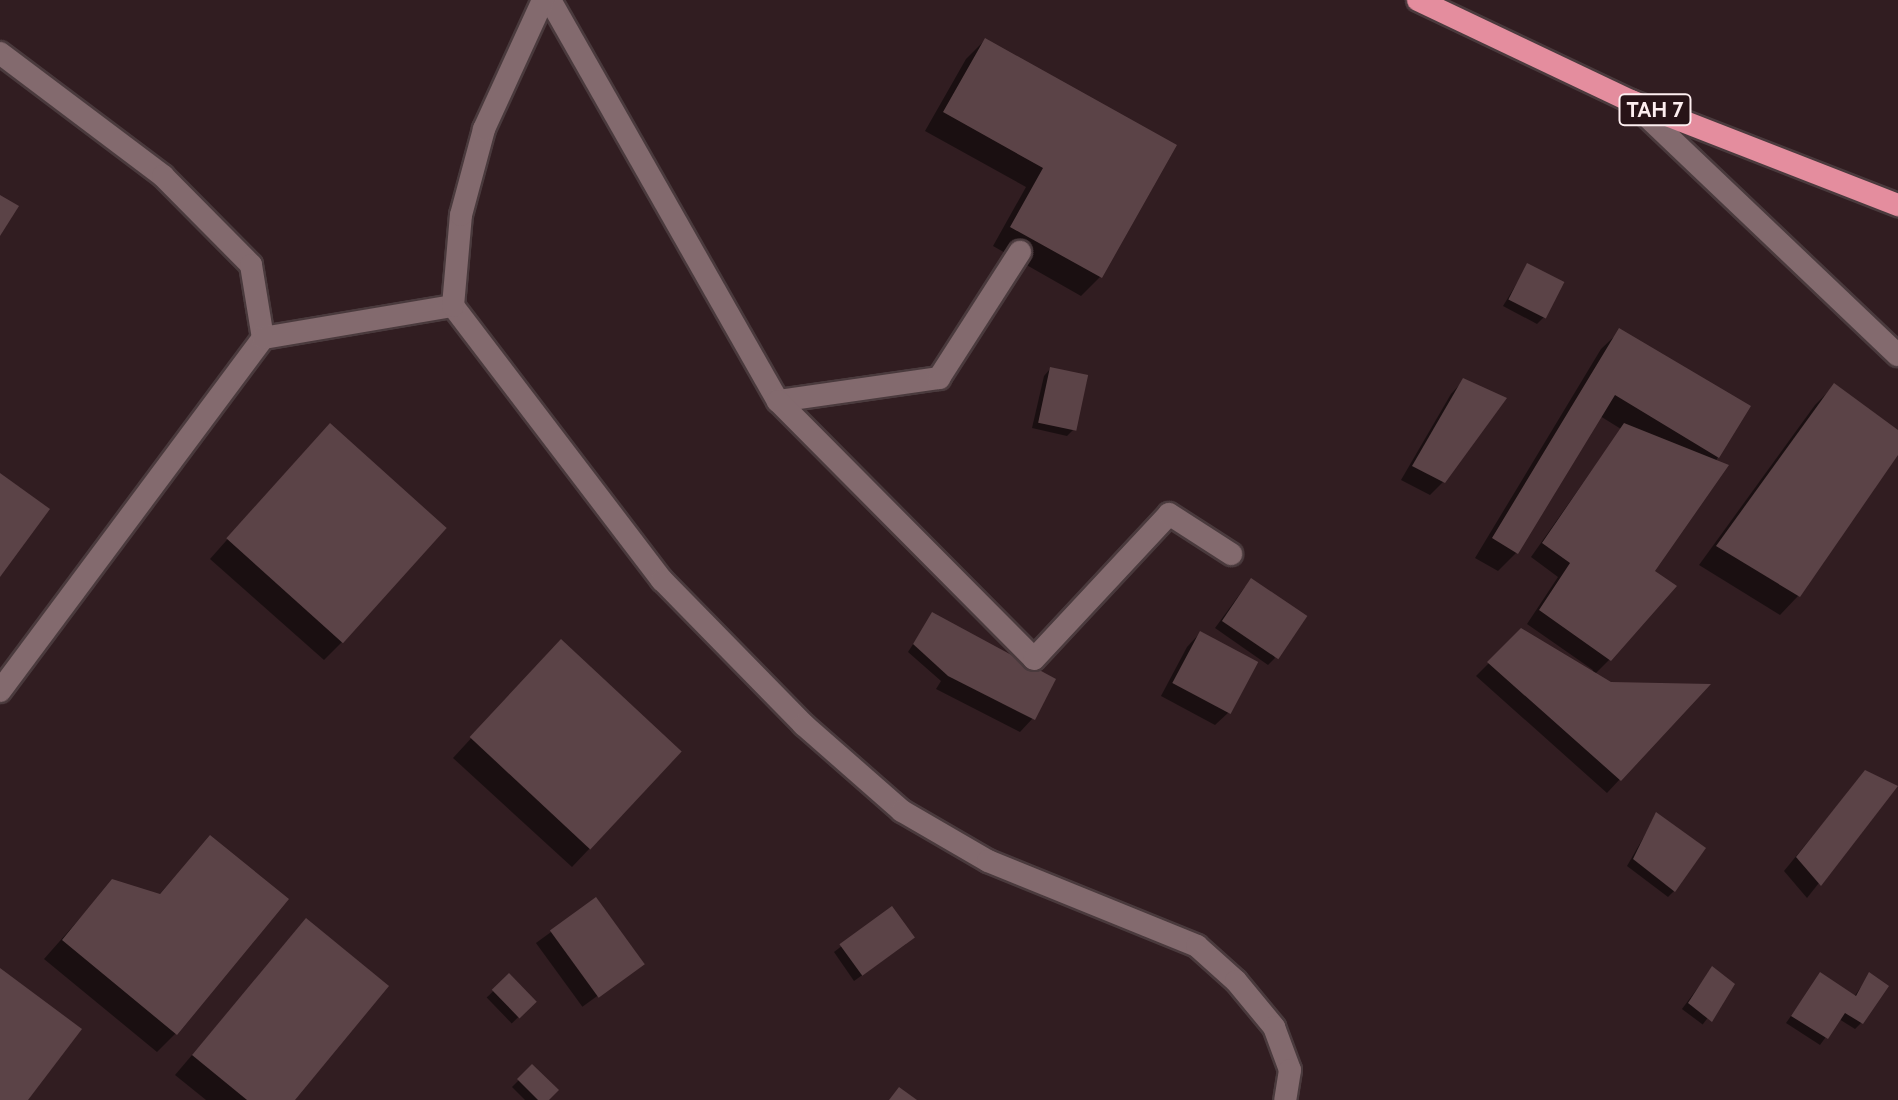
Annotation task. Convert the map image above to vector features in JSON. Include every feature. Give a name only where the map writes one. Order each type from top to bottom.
[{"type":"highway","name":"TAH 7","points":[[1418,0],[1631,101],[1898,205]]},
{"type":"street","points":[[543,0],[484,129],[461,215],[453,306],[662,580],[804,725],[902,811],[988,861],[1197,946],[1236,981],[1274,1027],[1290,1070],[1285,1100]]},
{"type":"street","points":[[550,0],[778,401],[1034,659],[1169,514],[1231,554]]},
{"type":"street","points":[[0,53],[163,176],[251,265],[263,338]]},
{"type":"street","points":[[1631,101],[1898,355]]},
{"type":"street","points":[[778,401],[939,378],[1020,252]]},
{"type":"street","points":[[0,691],[263,338],[453,306]]},
{"type":"building","points":[[985,38],[1177,145],[1102,278],[1010,227],[1043,168],[943,112]]},
{"type":"building","points":[[0,195],[19,206],[0,236]]},
{"type":"building","points":[[1527,263],[1564,282],[1546,319],[1508,300]]},
{"type":"building","points":[[1619,328],[1751,406],[1719,458],[1615,395],[1518,554],[1492,538]]},
{"type":"building","points":[[1050,367],[1088,375],[1076,431],[1038,423]]},
{"type":"building","points":[[1463,378],[1507,398],[1445,483],[1412,466]]},
{"type":"building","points":[[1834,383],[1898,430],[1898,455],[1800,597],[1716,546]]},
{"type":"building","points":[[330,423],[447,528],[343,643],[226,538]]},
{"type":"building","points":[[1624,423],[1729,465],[1655,571],[1677,586],[1611,661],[1539,610],[1570,563],[1542,543]]},
{"type":"building","points":[[0,473],[50,509],[0,577]]},
{"type":"building","points":[[1251,578],[1307,616],[1278,659],[1222,621]]},
{"type":"building","points":[[932,612],[1056,679],[1035,720],[948,676],[913,644]]},
{"type":"building","points":[[1521,628],[1611,682],[1711,684],[1621,781],[1487,662]]},
{"type":"building","points":[[1200,631],[1258,662],[1231,714],[1172,683]]},
{"type":"building","points":[[561,639],[682,752],[590,850],[470,737]]},
{"type":"building","points":[[1865,770],[1898,786],[1821,886],[1796,857]]},
{"type":"building","points":[[1656,812],[1706,848],[1675,892],[1633,859]]},
{"type":"building","points":[[210,835],[289,899],[177,1035],[62,940],[112,879],[160,894]]},
{"type":"building","points":[[596,897],[645,964],[599,998],[550,931]]},
{"type":"building","points":[[892,906],[915,938],[862,976],[839,944]]},
{"type":"building","points":[[306,918],[389,986],[295,1100],[247,1100],[192,1055]]},
{"type":"building","points":[[1712,966],[1735,984],[1712,1022],[1688,1003]]},
{"type":"building","points":[[0,968],[82,1029],[28,1100],[0,1100]]},
{"type":"building","points":[[1820,972],[1856,996],[1869,972],[1889,986],[1863,1024],[1845,1013],[1828,1039],[1791,1016]]},
{"type":"building","points":[[509,973],[537,1002],[520,1018],[492,990]]},
{"type":"building","points":[[532,1064],[559,1090],[549,1100],[538,1100],[517,1079]]},
{"type":"building","points":[[899,1087],[917,1100],[889,1100]]}]
